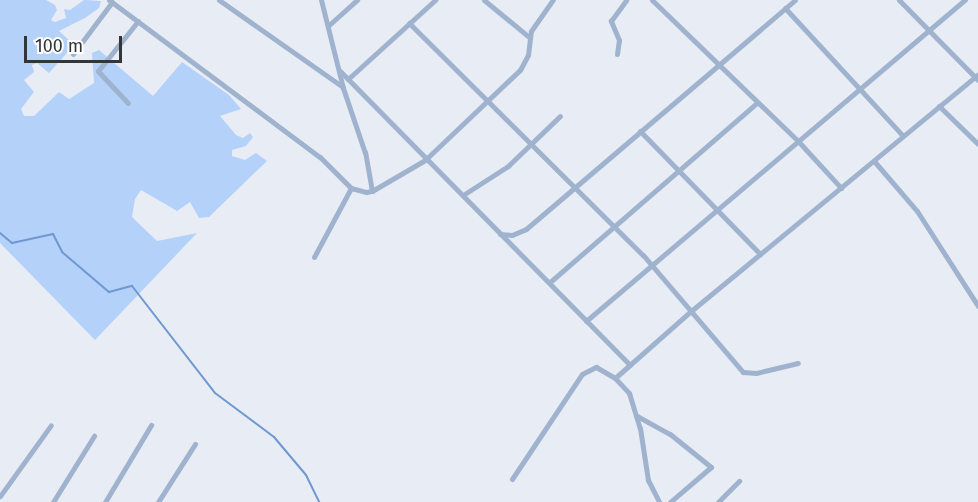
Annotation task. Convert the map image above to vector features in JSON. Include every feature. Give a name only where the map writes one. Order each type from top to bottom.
[{"type":"street","points":[[219,0],[343,87]]},
{"type":"street","points":[[321,0],[343,87],[362,139],[372,191]]},
{"type":"street","points":[[329,25],[357,0]]},
{"type":"street","points":[[348,79],[435,0]]},
{"type":"street","points":[[484,0],[528,37]]},
{"type":"street","points":[[73,54],[111,1],[320,157],[351,188],[360,192],[372,191],[425,160],[488,104],[520,70],[528,55],[528,37],[552,0]]},
{"type":"street","points":[[617,54],[619,40],[611,21],[626,0]]},
{"type":"street","points":[[652,0],[717,66],[798,141],[841,188]]},
{"type":"street","points":[[500,234],[519,233],[795,0]]},
{"type":"street","points":[[615,378],[691,311],[874,161],[902,135],[977,77],[899,0]]},
{"type":"street","points":[[586,321],[719,212],[798,141],[863,90],[929,29],[965,0]]},
{"type":"street","points":[[785,8],[863,90],[902,135]]},
{"type":"street","points":[[128,103],[98,70],[138,21]]},
{"type":"street","points":[[409,23],[654,267],[748,374],[798,363]]},
{"type":"street","points":[[339,69],[425,160],[463,195],[630,365]]},
{"type":"street","points":[[550,282],[757,103]]},
{"type":"street","points":[[939,105],[978,144]]},
{"type":"street","points":[[463,195],[508,166],[560,116]]},
{"type":"street","points":[[640,131],[760,254]]},
{"type":"street","points":[[874,161],[917,211],[978,306]]},
{"type":"street","points":[[314,257],[351,188]]},
{"type":"street","points":[[512,479],[585,369],[596,367],[615,378],[628,393],[637,416],[648,480],[659,502]]},
{"type":"street","points":[[637,416],[670,434],[711,467],[670,502]]},
{"type":"street","points":[[0,496],[51,424]]},
{"type":"street","points":[[105,502],[151,425]]},
{"type":"street","points":[[54,502],[94,436]]},
{"type":"street","points":[[158,502],[195,444]]},
{"type":"street","points":[[718,502],[740,482]]},
{"type":"shaded area","points":[[0,0],[46,0],[55,5],[57,10],[51,20],[55,22],[66,18],[64,9],[70,10],[84,0],[101,1],[99,8],[85,18],[59,31],[74,45],[49,73],[37,63],[32,65],[34,72],[24,80],[34,92],[21,109],[24,116],[34,116],[59,92],[69,99],[94,83],[92,53],[99,50],[153,96],[182,62],[229,95],[241,109],[220,116],[236,135],[243,138],[250,133],[253,137],[246,146],[232,150],[232,156],[245,160],[256,153],[267,161],[209,217],[199,218],[190,202],[177,211],[141,190],[135,199],[132,217],[157,241],[197,233],[95,340],[0,243]]},
{"type":"waterway","points":[[0,233],[12,243],[53,234],[62,252],[109,292],[132,286],[215,393],[274,437],[306,475],[319,502]]}]
